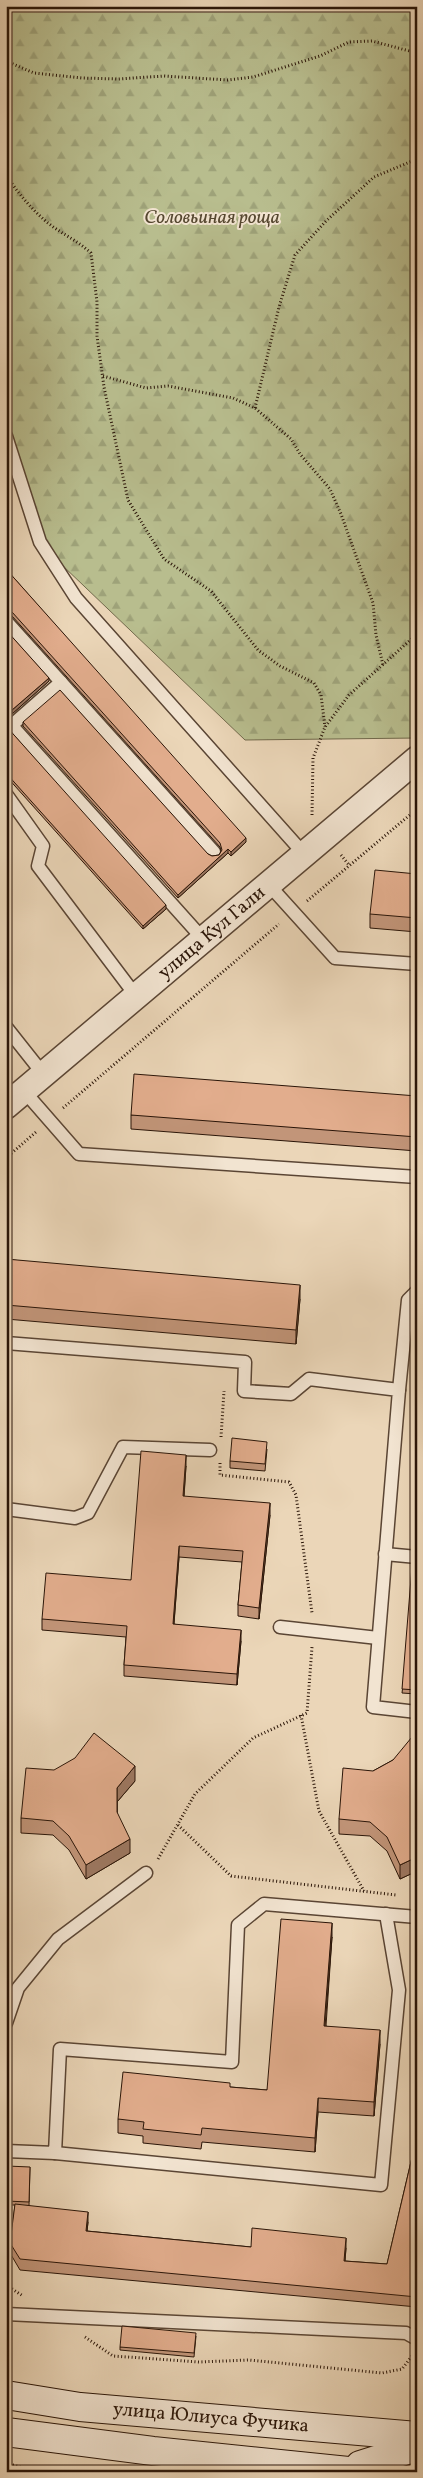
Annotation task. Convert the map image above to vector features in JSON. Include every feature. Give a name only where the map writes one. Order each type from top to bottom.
[{"type":"main road","name":"улица Юлиуса Фучика","points":[[6,2395],[80,2407],[417,2436]]},
{"type":"main road","name":"улица Юлиуса Фучика","points":[[6,2432],[153,2451],[357,2472]]},
{"type":"main road","points":[[357,2472],[360,2465],[417,2447]]},
{"type":"street","name":"улица Кул Гали","points":[[15,1098],[417,760]]},
{"type":"lane","points":[[6,436],[40,542],[76,598],[305,855]]},
{"type":"lane","points":[[6,621],[214,852]]},
{"type":"lane","points":[[61,682],[9,722],[204,940]]},
{"type":"lane","points":[[6,794],[43,846],[38,866],[136,996]]},
{"type":"lane","points":[[269,885],[336,958],[417,964]]},
{"type":"lane","points":[[6,1027],[44,1075]]},
{"type":"lane","points":[[15,1098],[49,1120],[78,1154],[417,1177]]},
{"type":"lane","points":[[417,1291],[408,1300],[373,1707],[417,1712]]},
{"type":"lane","points":[[6,1343],[245,1362],[244,1391],[291,1394],[309,1379],[399,1390]]},
{"type":"lane","points":[[6,1509],[75,1518],[88,1514],[123,1447],[217,1450]]},
{"type":"lane","points":[[385,1554],[417,1557]]},
{"type":"lane","points":[[280,1627],[378,1638]]},
{"type":"lane","points":[[6,2024],[18,1988],[58,1939],[146,1874]]},
{"type":"lane","points":[[55,2153],[60,2048],[232,2062],[238,1925],[264,1904],[417,1917]]},
{"type":"lane","points":[[6,2151],[55,2153],[382,2185],[399,1990],[386,1914]]},
{"type":"lane","points":[[6,2314],[406,2333],[417,2339]]},
{"type":"path","points":[[6,61],[34,73],[82,78],[118,80],[164,76],[228,80],[252,77],[320,56],[349,42],[372,41],[417,53]]},
{"type":"path","points":[[255,408],[279,307],[295,255],[326,221],[374,177],[417,159]]},
{"type":"path","points":[[6,175],[20,196],[49,224],[76,240],[91,253],[102,376],[128,500],[164,559],[211,591],[258,650],[280,666],[314,683],[321,695],[325,727]]},
{"type":"path","points":[[102,376],[146,388],[168,386],[233,398],[255,408],[291,439],[300,454],[330,489],[341,514],[373,603],[376,635],[383,665]]},
{"type":"path","points":[[326,836],[312,814],[311,796],[313,758],[325,727],[349,695],[417,634]]},
{"type":"path","points":[[6,1158],[417,809]]},
{"type":"path","points":[[146,1874],[160,1856],[195,1794],[253,1738],[307,1713],[314,1631],[296,1495],[289,1482],[220,1475],[217,1450],[223,1397],[230,1361]]},
{"type":"path","points":[[301,1715],[318,1811],[364,1891]]},
{"type":"path","points":[[178,1824],[231,1876],[399,1895]]},
{"type":"path","points":[[6,2285],[113,2356],[199,2362],[249,2360],[382,2373],[402,2369],[417,2349]]},
{"type":"path","points":[[6,2463],[37,2472]]},
{"type":"green space","name":"Соловьиная роща","points":[[6,6],[417,6],[417,738],[245,740],[39,543],[6,430]]},
{"type":"building","points":[[6,569],[246,838],[231,852],[228,849],[178,895],[23,722],[60,690],[208,854],[212,856],[219,855],[222,850],[220,843],[12,612],[8,609],[6,610]]},
{"type":"building","points":[[6,630],[49,678],[12,710],[8,707],[6,708]]},
{"type":"building","points":[[6,726],[166,905],[143,926],[6,773]]},
{"type":"building","points":[[375,870],[417,874],[417,918],[370,914]]},
{"type":"building","points":[[134,1074],[417,1096],[417,1137],[131,1115]]},
{"type":"building","points":[[6,1259],[300,1285],[296,1330],[6,1305]]},
{"type":"building","points":[[232,1438],[267,1442],[265,1464],[230,1461]]},
{"type":"building","points":[[141,1451],[186,1455],[183,1496],[270,1503],[259,1608],[238,1605],[243,1551],[179,1546],[173,1624],[241,1630],[237,1674],[124,1665],[127,1626],[42,1619],[46,1573],[131,1580]]},
{"type":"building","points":[[412,1566],[417,1567],[417,1690],[402,1689]]},
{"type":"building","points":[[94,1733],[135,1766],[117,1788],[117,1812],[130,1839],[86,1865],[69,1836],[53,1821],[21,1818],[26,1768],[54,1770],[75,1758]]},
{"type":"building","points":[[412,1737],[417,1740],[417,1857],[400,1865],[387,1837],[370,1822],[339,1819],[343,1768],[373,1771],[393,1760]]},
{"type":"building","points":[[281,1919],[332,1923],[324,2026],[380,2030],[374,2102],[318,2098],[315,2138],[202,2128],[201,2135],[143,2129],[144,2122],[118,2119],[123,2072],[230,2083],[230,2087],[267,2090]]},
{"type":"building","points":[[417,2136],[417,2297],[20,2259],[10,2243],[15,2204],[88,2212],[86,2231],[251,2247],[252,2228],[346,2238],[344,2261],[387,2264]]},
{"type":"building","points":[[7,2166],[30,2167],[29,2202],[6,2201]]},
{"type":"building","points":[[122,2326],[196,2333],[194,2353],[120,2347]]}]
